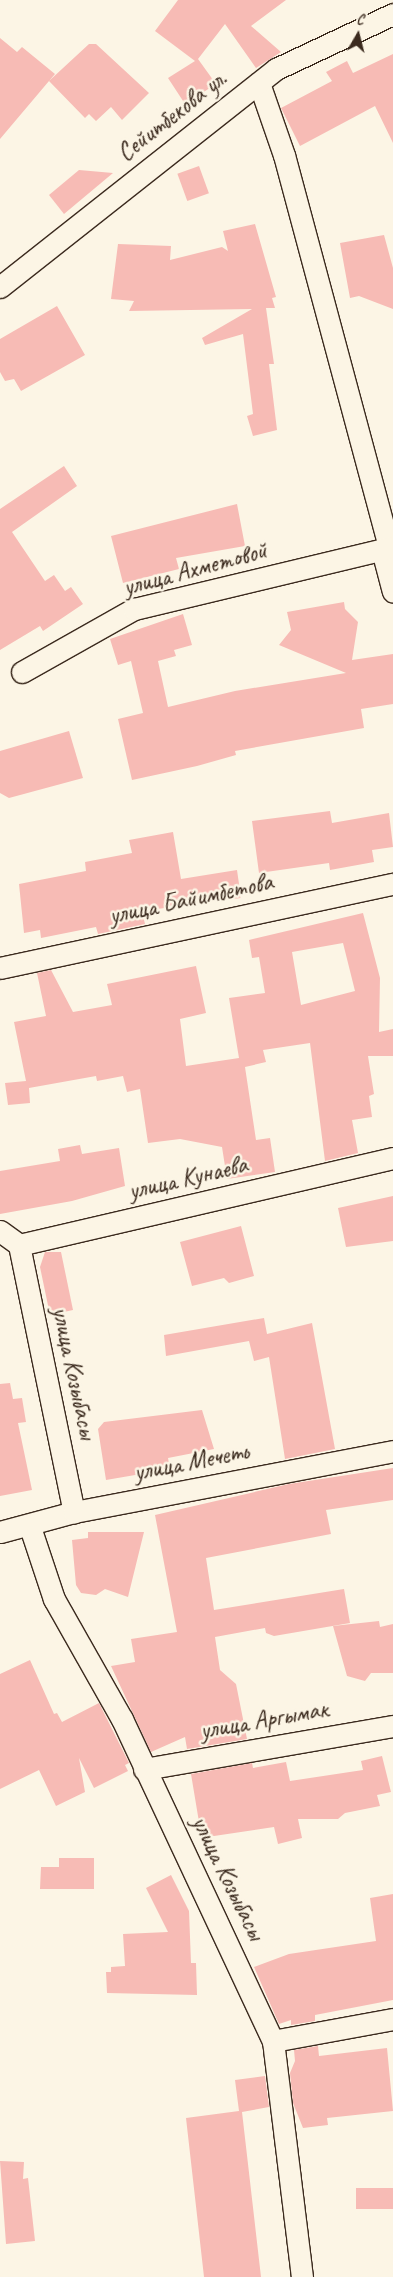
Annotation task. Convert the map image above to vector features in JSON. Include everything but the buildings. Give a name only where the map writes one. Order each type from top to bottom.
[{"type":"street","name":"Сейитбекова ул.","points":[[0,287],[276,69],[393,14]]},
{"type":"street","points":[[259,83],[284,155],[388,548],[393,592]]},
{"type":"street","name":"улица Ахметовой","points":[[22,672],[134,610],[388,548]]},
{"type":"street","name":"улица Байимбетова","points":[[0,968],[393,884]]},
{"type":"street","name":"улица Кунаева","points":[[19,1245],[393,1158]]},
{"type":"street","points":[[0,1231],[19,1245]]},
{"type":"street","name":"улица Козыбасы","points":[[19,1245],[74,1512]]},
{"type":"street","name":"улица Мечеть","points":[[0,1532],[30,1526],[74,1512],[393,1451]]},
{"type":"street","name":"улица Козыбасы","points":[[30,1526],[54,1599],[122,1719],[144,1768],[240,1963],[273,2041],[302,2277]]},
{"type":"street","name":"улица Аргымак","points":[[144,1768],[393,1726]]},
{"type":"street","points":[[273,2041],[393,2019]]}]
